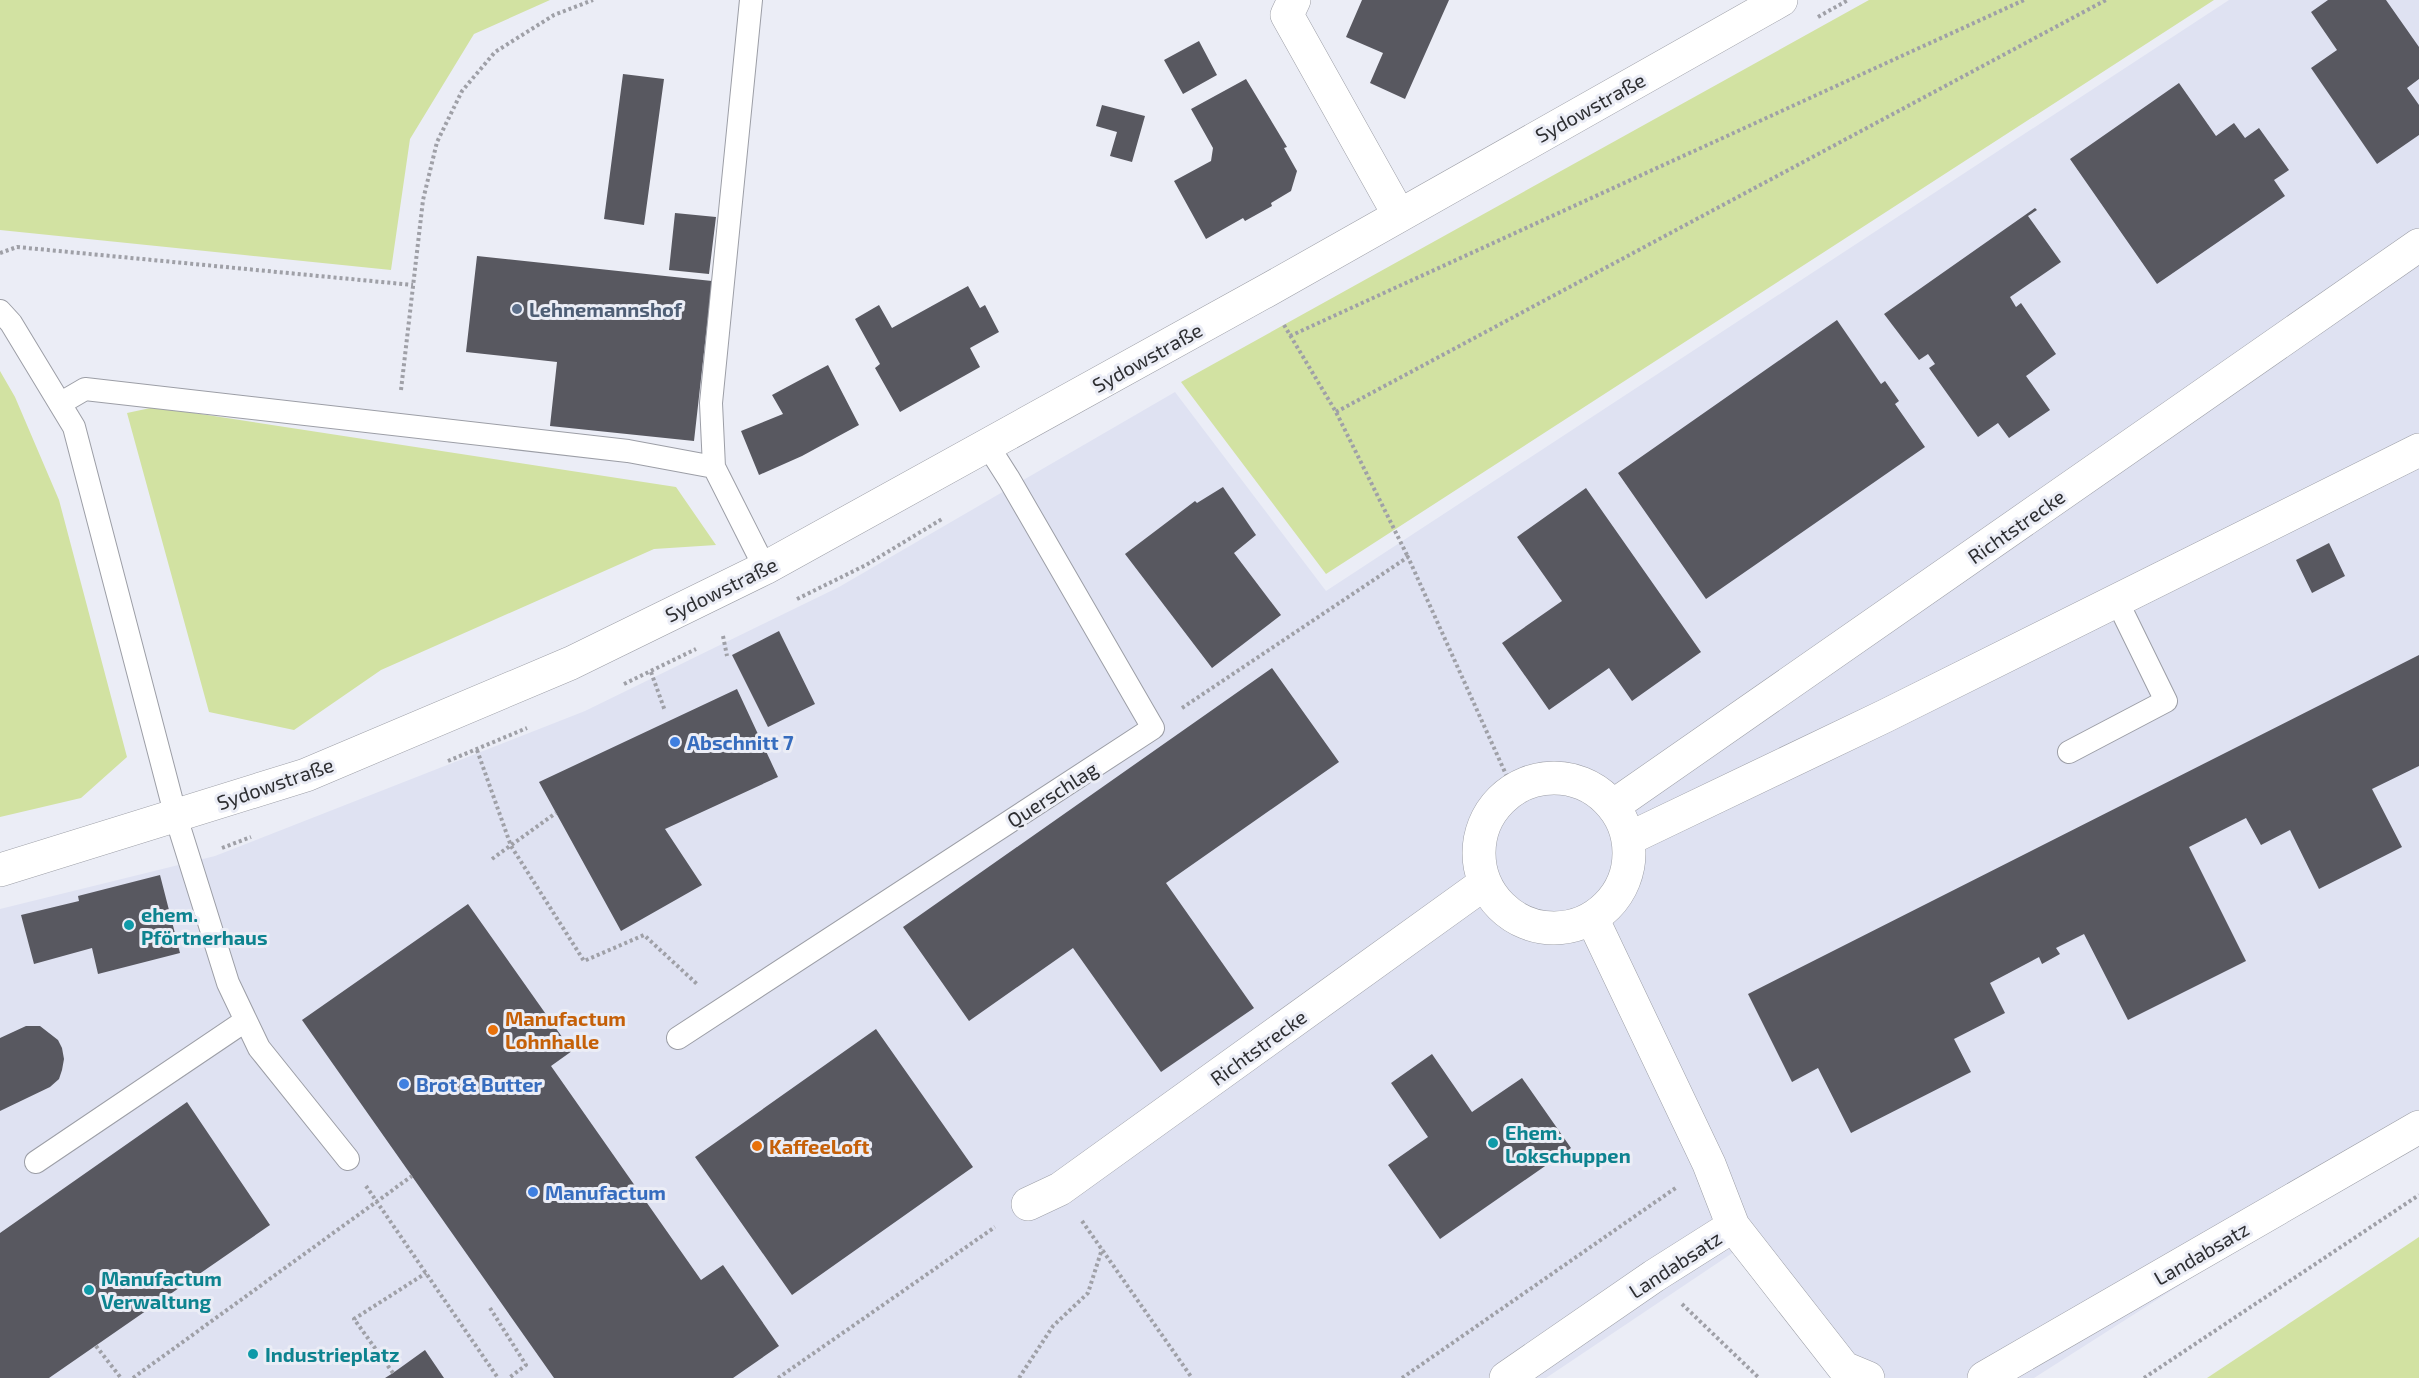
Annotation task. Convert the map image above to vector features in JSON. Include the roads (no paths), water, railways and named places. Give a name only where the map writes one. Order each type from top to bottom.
[{"type":"street","points":[[1294,0],[1287,15],[1399,215]]},
{"type":"street","name":"Sydowstraße","points":[[0,870],[306,775],[571,663],[765,568],[988,446],[1781,0]]},
{"type":"street","name":"Richtstrecke","points":[[1613,806],[2419,245]]},
{"type":"street","points":[[1628,839],[1885,716],[2419,450]]},
{"type":"street","points":[[1567,778],[1593,788],[1613,806],[1623,821],[1628,839],[1629,862],[1623,884],[1610,904],[1592,918],[1572,926],[1551,928],[1531,924],[1512,915],[1496,901],[1485,883],[1479,863],[1480,842],[1486,821],[1497,804],[1513,790],[1539,779],[1567,778]]},
{"type":"street","name":"Richtstrecke","points":[[1028,1204],[1060,1189],[1485,883]]},
{"type":"street","points":[[1592,918],[1709,1164],[1733,1226]]},
{"type":"street","name":"Landabsatz","points":[[1984,1378],[2419,1127]]},
{"type":"street","name":"Landabsatz","points":[[1506,1378],[1654,1276],[1733,1226],[1844,1368],[1868,1378]]},
{"type":"lane","points":[[751,0],[711,403],[714,467],[765,568]]},
{"type":"lane","points":[[0,311],[11,323],[75,427],[176,817],[228,983],[259,1048],[348,1159]]},
{"type":"lane","points":[[61,403],[85,389],[628,451],[714,467]]},
{"type":"lane","name":"Querschlag","points":[[678,1038],[1153,728],[1009,478],[988,446]]},
{"type":"lane","points":[[2069,752],[2166,701],[2117,601]]},
{"type":"lane","points":[[36,1162],[245,1021]]},
{"type":"place","name":"Lehnemannshof","points":[[517,309]]},
{"type":"place","name":"Abschnitt 7","points":[[675,742]]},
{"type":"place","name":"ehem. Pförtnerhaus","points":[[129,925]]},
{"type":"place","name":"Manufactum Lohnhalle","points":[[493,1030]]},
{"type":"place","name":"Brot & Butter","points":[[404,1084]]},
{"type":"place","name":"Ehem. Lokschuppen","points":[[1493,1143]]},
{"type":"place","name":"KaffeeLoft","points":[[757,1146]]},
{"type":"place","name":"Manufactum","points":[[533,1192]]},
{"type":"place","name":"Manufactum Verwaltung","points":[[89,1290]]},
{"type":"place","name":"Industrieplatz","points":[[253,1354]]}]
